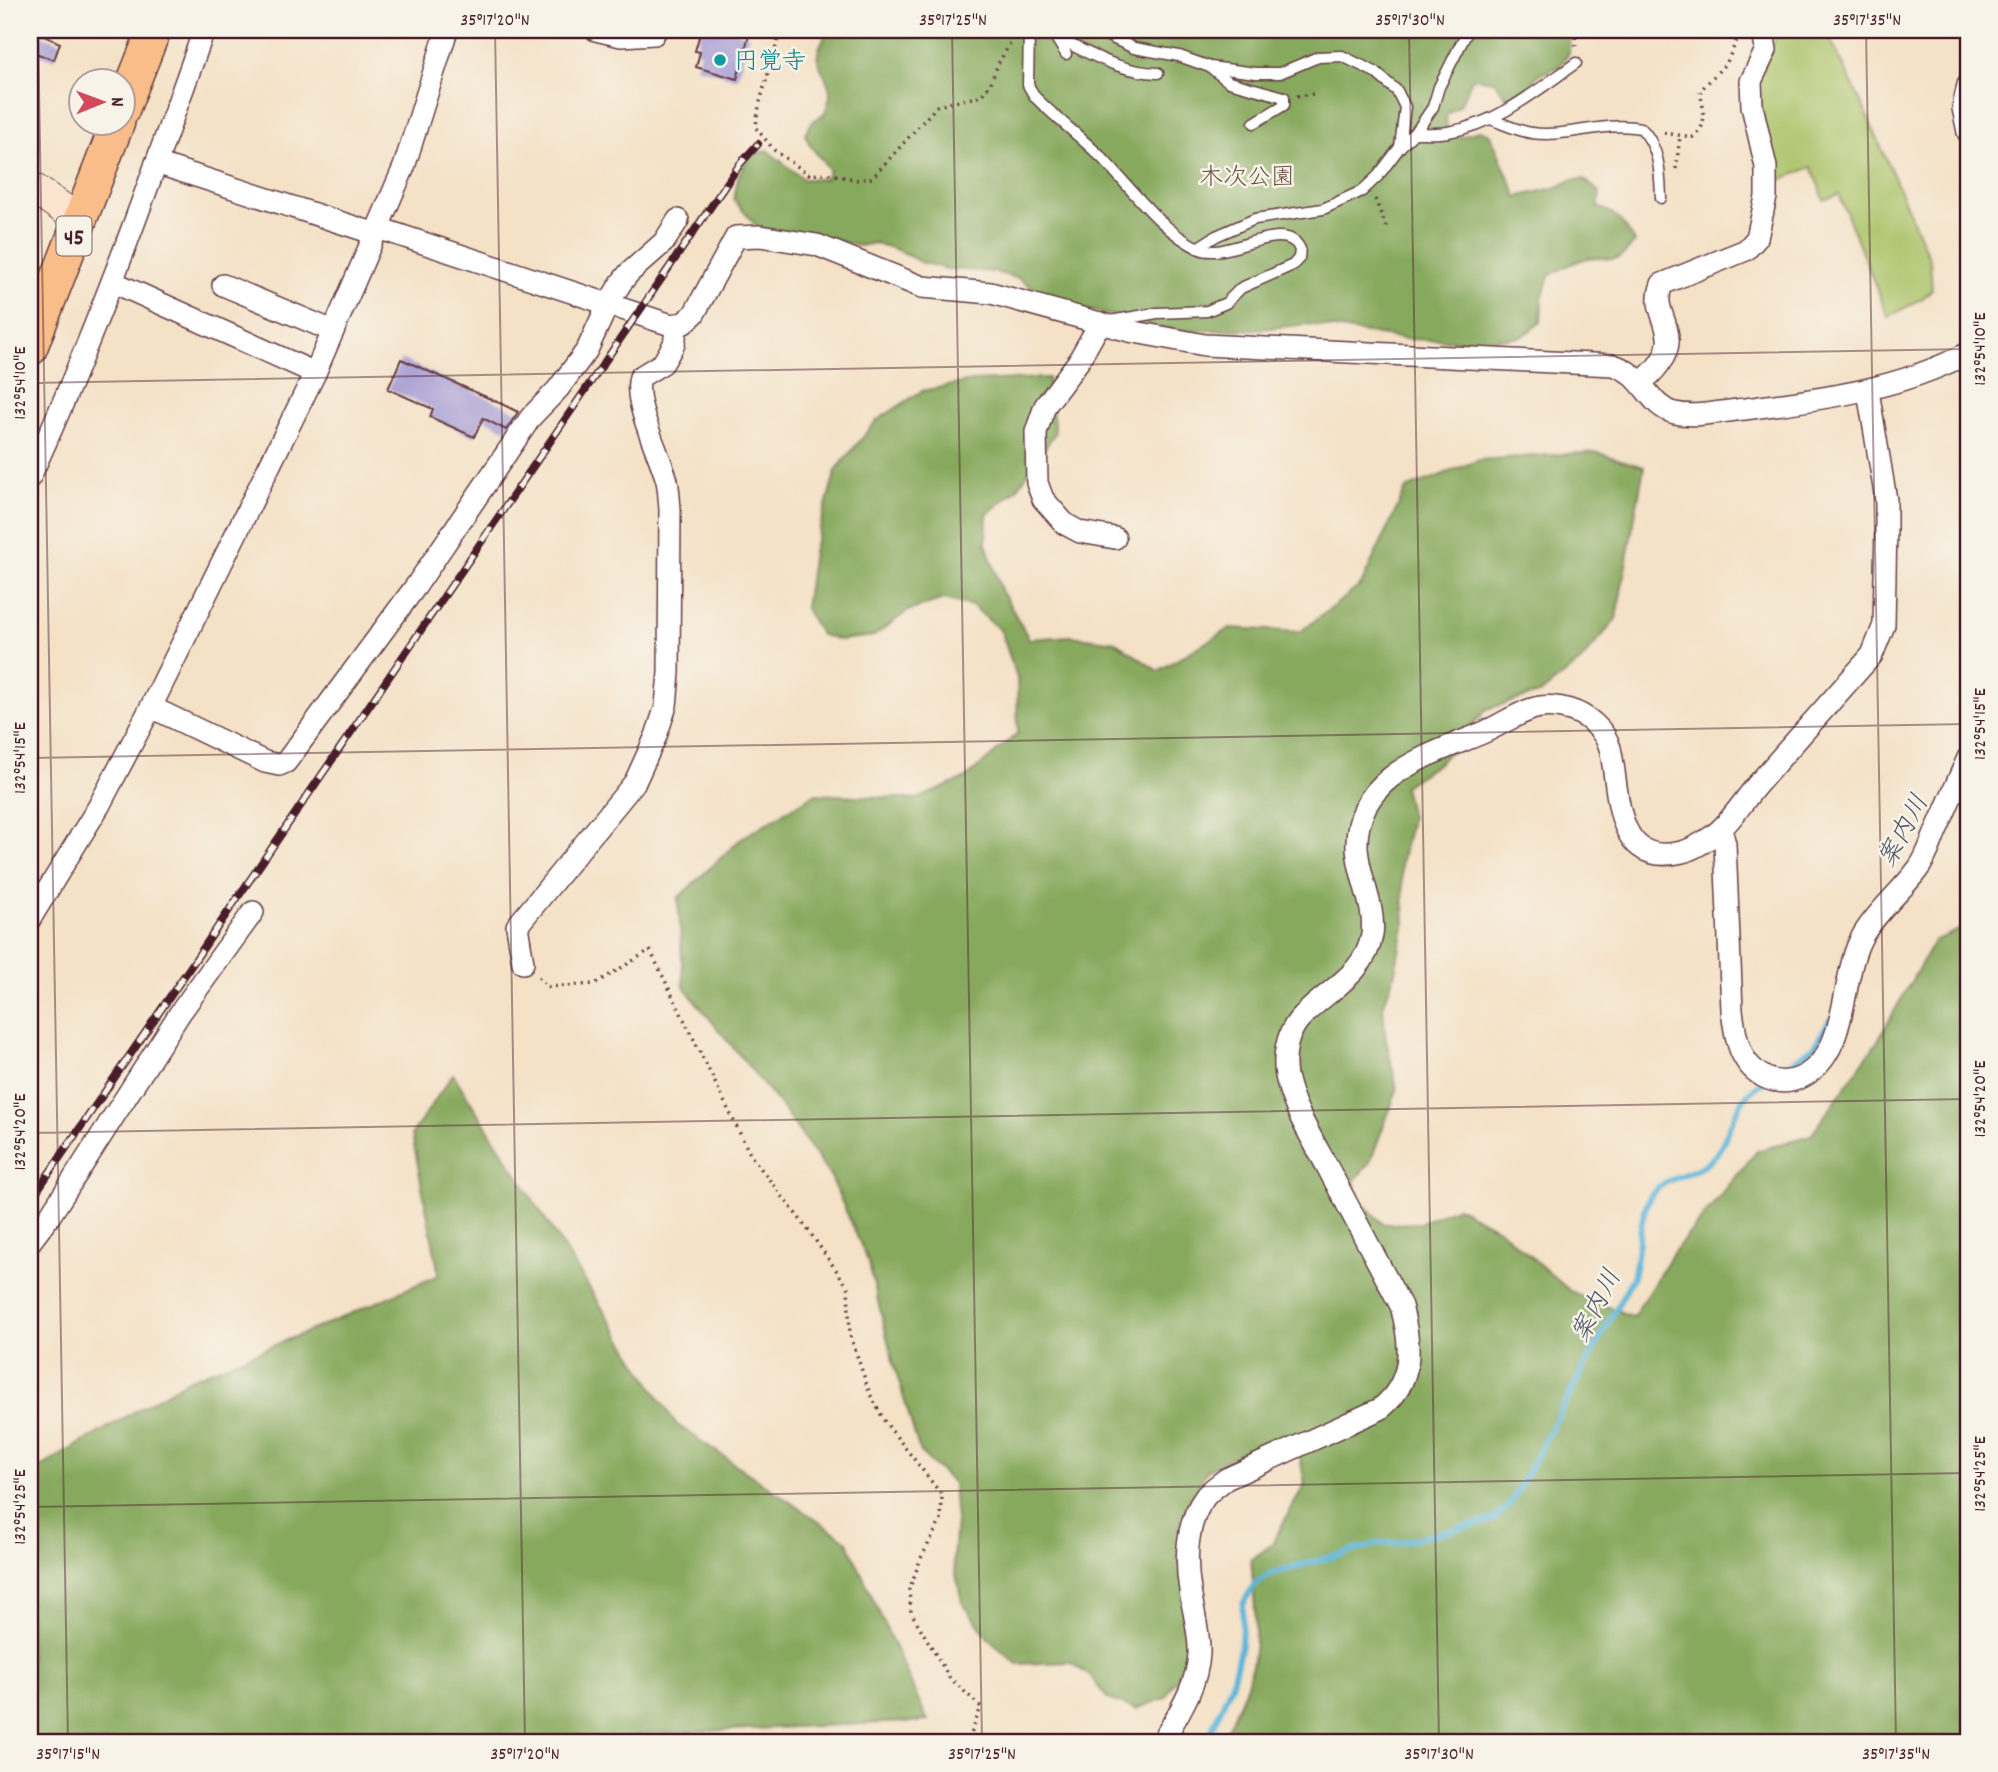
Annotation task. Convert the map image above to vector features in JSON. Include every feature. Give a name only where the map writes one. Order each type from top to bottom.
[{"type":"main road","points":[[136,76],[154,30]]},
{"type":"main road","name":"45","points":[[30,349],[113,136]]},
{"type":"street","points":[[30,478],[113,282],[205,30]]},
{"type":"street","points":[[30,919],[99,806],[151,707],[315,373],[404,167],[447,30]]},
{"type":"street","points":[[596,30],[654,34]]},
{"type":"street","points":[[1640,382],[1651,375],[1660,363],[1669,339],[1659,311],[1658,293],[1662,284],[1746,250],[1757,238],[1766,187],[1766,167],[1752,106],[1751,81],[1766,50],[1764,37],[1758,30]]},
{"type":"street","points":[[1968,85],[1963,108],[1968,132]]},
{"type":"street","points":[[156,163],[677,325],[690,320],[736,237],[760,236],[817,245],[922,287],[990,292],[1100,323],[1205,345],[1613,365],[1623,368],[1640,382],[1660,406],[1676,414],[1744,409],[1868,391],[1968,353]]},
{"type":"street","points":[[30,186],[80,220]]},
{"type":"street","points":[[151,707],[265,762],[279,765],[286,762],[416,586],[531,417],[558,389],[587,350],[608,303],[629,273],[664,242],[678,220]]},
{"type":"street","points":[[113,282],[315,373]]},
{"type":"street","points":[[223,285],[333,331]]},
{"type":"street","points":[[1100,323],[1078,362],[1052,395],[1039,420],[1037,483],[1043,499],[1065,524],[1080,532],[1115,538]]},
{"type":"street","points":[[523,963],[517,926],[635,782],[666,706],[670,673],[670,509],[667,482],[639,399],[638,383],[645,373],[663,363],[674,344],[677,325]]},
{"type":"street","points":[[1162,1742],[1192,1689],[1196,1674],[1199,1634],[1189,1589],[1188,1549],[1193,1520],[1206,1496],[1226,1479],[1380,1409],[1395,1397],[1407,1366],[1408,1329],[1401,1306],[1305,1125],[1290,1091],[1286,1072],[1285,1052],[1298,1021],[1342,984],[1361,963],[1368,949],[1372,933],[1370,901],[1357,846],[1361,817],[1370,797],[1388,777],[1424,757],[1534,708],[1559,707],[1577,712],[1601,731],[1609,747],[1623,825],[1639,846],[1658,853],[1681,852],[1721,829],[1744,799],[1872,654],[1880,639],[1885,610],[1886,500],[1868,391]]},
{"type":"street","points":[[1721,829],[1725,844],[1735,1035],[1743,1056],[1758,1073],[1781,1082],[1798,1078],[1811,1072],[1829,1050],[1862,937],[1920,867],[1968,758]]},
{"type":"street","points":[[30,1242],[49,1217],[180,1013],[253,912]]},
{"type":"lane","points":[[1029,30],[1028,85],[1035,97],[1102,158],[1144,206],[1188,243],[1204,251],[1219,251],[1272,237],[1286,237],[1298,244],[1301,253],[1288,269],[1241,288],[1226,303],[1208,311],[1128,316],[1100,323]]},
{"type":"lane","points":[[1095,30],[1134,48],[1179,55],[1210,67],[1280,73],[1318,57],[1342,56],[1375,72],[1397,91],[1405,107],[1400,148]]},
{"type":"lane","points":[[1198,248],[1216,236],[1255,219],[1324,209],[1370,184],[1415,133],[1433,107],[1439,87],[1468,30]]},
{"type":"lane","points":[[1053,34],[1066,54]]},
{"type":"lane","points":[[1053,34],[1120,68],[1158,73]]},
{"type":"lane","points":[[1131,70],[1134,48]]},
{"type":"lane","points":[[1415,133],[1446,133],[1490,119],[1576,64]]},
{"type":"lane","points":[[1210,67],[1229,82],[1284,97],[1284,105],[1254,123]]},
{"type":"lane","points":[[1490,119],[1534,134],[1604,126],[1641,128],[1653,145],[1659,162],[1661,198]]},
{"type":"path","points":[[779,33],[775,58],[758,108],[756,128],[760,136],[787,161],[810,175],[826,173],[867,180],[937,106],[981,96],[990,85],[1015,30]]},
{"type":"path","points":[[1641,128],[1680,136],[1693,137],[1699,133],[1704,111],[1699,91],[1727,62],[1741,30]]},
{"type":"path","points":[[1370,184],[1387,229]]},
{"type":"path","points":[[523,963],[548,987],[595,984],[650,950],[751,1156],[848,1287],[850,1335],[870,1394],[885,1422],[942,1494],[941,1520],[930,1545],[920,1558],[909,1590],[911,1612],[949,1676],[981,1707],[968,1742]]},
{"type":"green space","name":"木次公園","points":[[845,30],[1570,30],[1569,53],[1559,67],[1538,75],[1525,93],[1508,99],[1494,81],[1473,78],[1460,105],[1446,115],[1447,127],[1460,137],[1480,130],[1490,134],[1517,197],[1558,187],[1571,180],[1584,179],[1600,193],[1598,207],[1620,220],[1635,242],[1616,259],[1585,259],[1549,276],[1542,299],[1541,322],[1521,337],[1475,341],[1405,339],[1308,324],[1261,329],[1175,331],[1051,301],[1020,279],[995,272],[947,269],[920,262],[898,250],[875,243],[859,246],[759,229],[734,200],[739,175],[751,157],[767,150],[803,179],[825,179],[829,170],[805,134],[813,121],[825,113],[830,96],[818,58],[821,43],[827,33]]},
{"type":"green space","points":[[1779,30],[1826,30],[1863,106],[1930,260],[1932,289],[1923,298],[1888,317],[1839,194],[1824,200],[1812,167],[1775,182],[1757,83]]},
{"type":"green space","points":[[1048,378],[1055,433],[1017,489],[987,514],[986,543],[1001,590],[1029,639],[1071,636],[1116,642],[1158,671],[1230,628],[1300,632],[1361,585],[1406,489],[1479,460],[1595,452],[1644,467],[1616,619],[1581,661],[1541,693],[1487,709],[1440,762],[1404,786],[1411,818],[1401,864],[1405,922],[1395,972],[1383,1007],[1385,1034],[1397,1090],[1370,1162],[1354,1181],[1360,1201],[1383,1224],[1420,1223],[1457,1207],[1500,1230],[1570,1291],[1633,1317],[1673,1253],[1757,1151],[1811,1135],[1877,1042],[1934,941],[1968,926],[1968,1742],[1221,1742],[1244,1691],[1253,1660],[1255,1622],[1251,1560],[1271,1545],[1305,1484],[1300,1457],[1275,1444],[1254,1445],[1207,1470],[1183,1515],[1179,1551],[1187,1602],[1186,1662],[1165,1698],[1136,1709],[1108,1699],[1090,1676],[1070,1662],[1017,1664],[990,1640],[962,1602],[953,1560],[956,1521],[953,1483],[920,1452],[894,1365],[868,1261],[831,1177],[784,1110],[684,987],[678,898],[742,838],[815,794],[917,799],[966,778],[1018,733],[1017,678],[1001,631],[973,606],[943,599],[908,611],[874,636],[841,640],[821,635],[805,608],[813,552],[836,470],[876,421],[922,391],[972,381]]},
{"type":"green space","points":[[453,1074],[676,1424],[847,1541],[928,1721],[640,1734],[621,1742],[30,1742],[30,1479],[41,1467],[188,1380],[439,1275],[412,1134]]},
{"type":"building","points":[[30,30],[60,43],[54,60],[30,51]]},
{"type":"building","name":"円覚寺","points":[[701,30],[732,30],[749,35],[737,79],[696,67],[700,52],[695,51]]},
{"type":"building","points":[[401,359],[518,412],[506,430],[483,418],[474,437],[430,417],[433,409],[388,389]]},
{"type":"waterway","name":"案内川","points":[[1963,753],[1968,742]]},
{"type":"waterway","name":"案内川","points":[[1774,1074],[1814,1047],[1830,1020]]},
{"type":"waterway","name":"案内川","points":[[1206,1742],[1231,1686],[1241,1645],[1243,1604],[1255,1584],[1270,1574],[1377,1544],[1403,1542],[1493,1520],[1511,1503],[1633,1277],[1644,1214],[1650,1197],[1670,1180],[1710,1161],[1721,1146],[1742,1101],[1765,1081]]},
{"type":"railway","points":[[30,1201],[740,164],[758,144]]},
{"type":"place","name":"円覚寺","points":[[720,60]]}]
